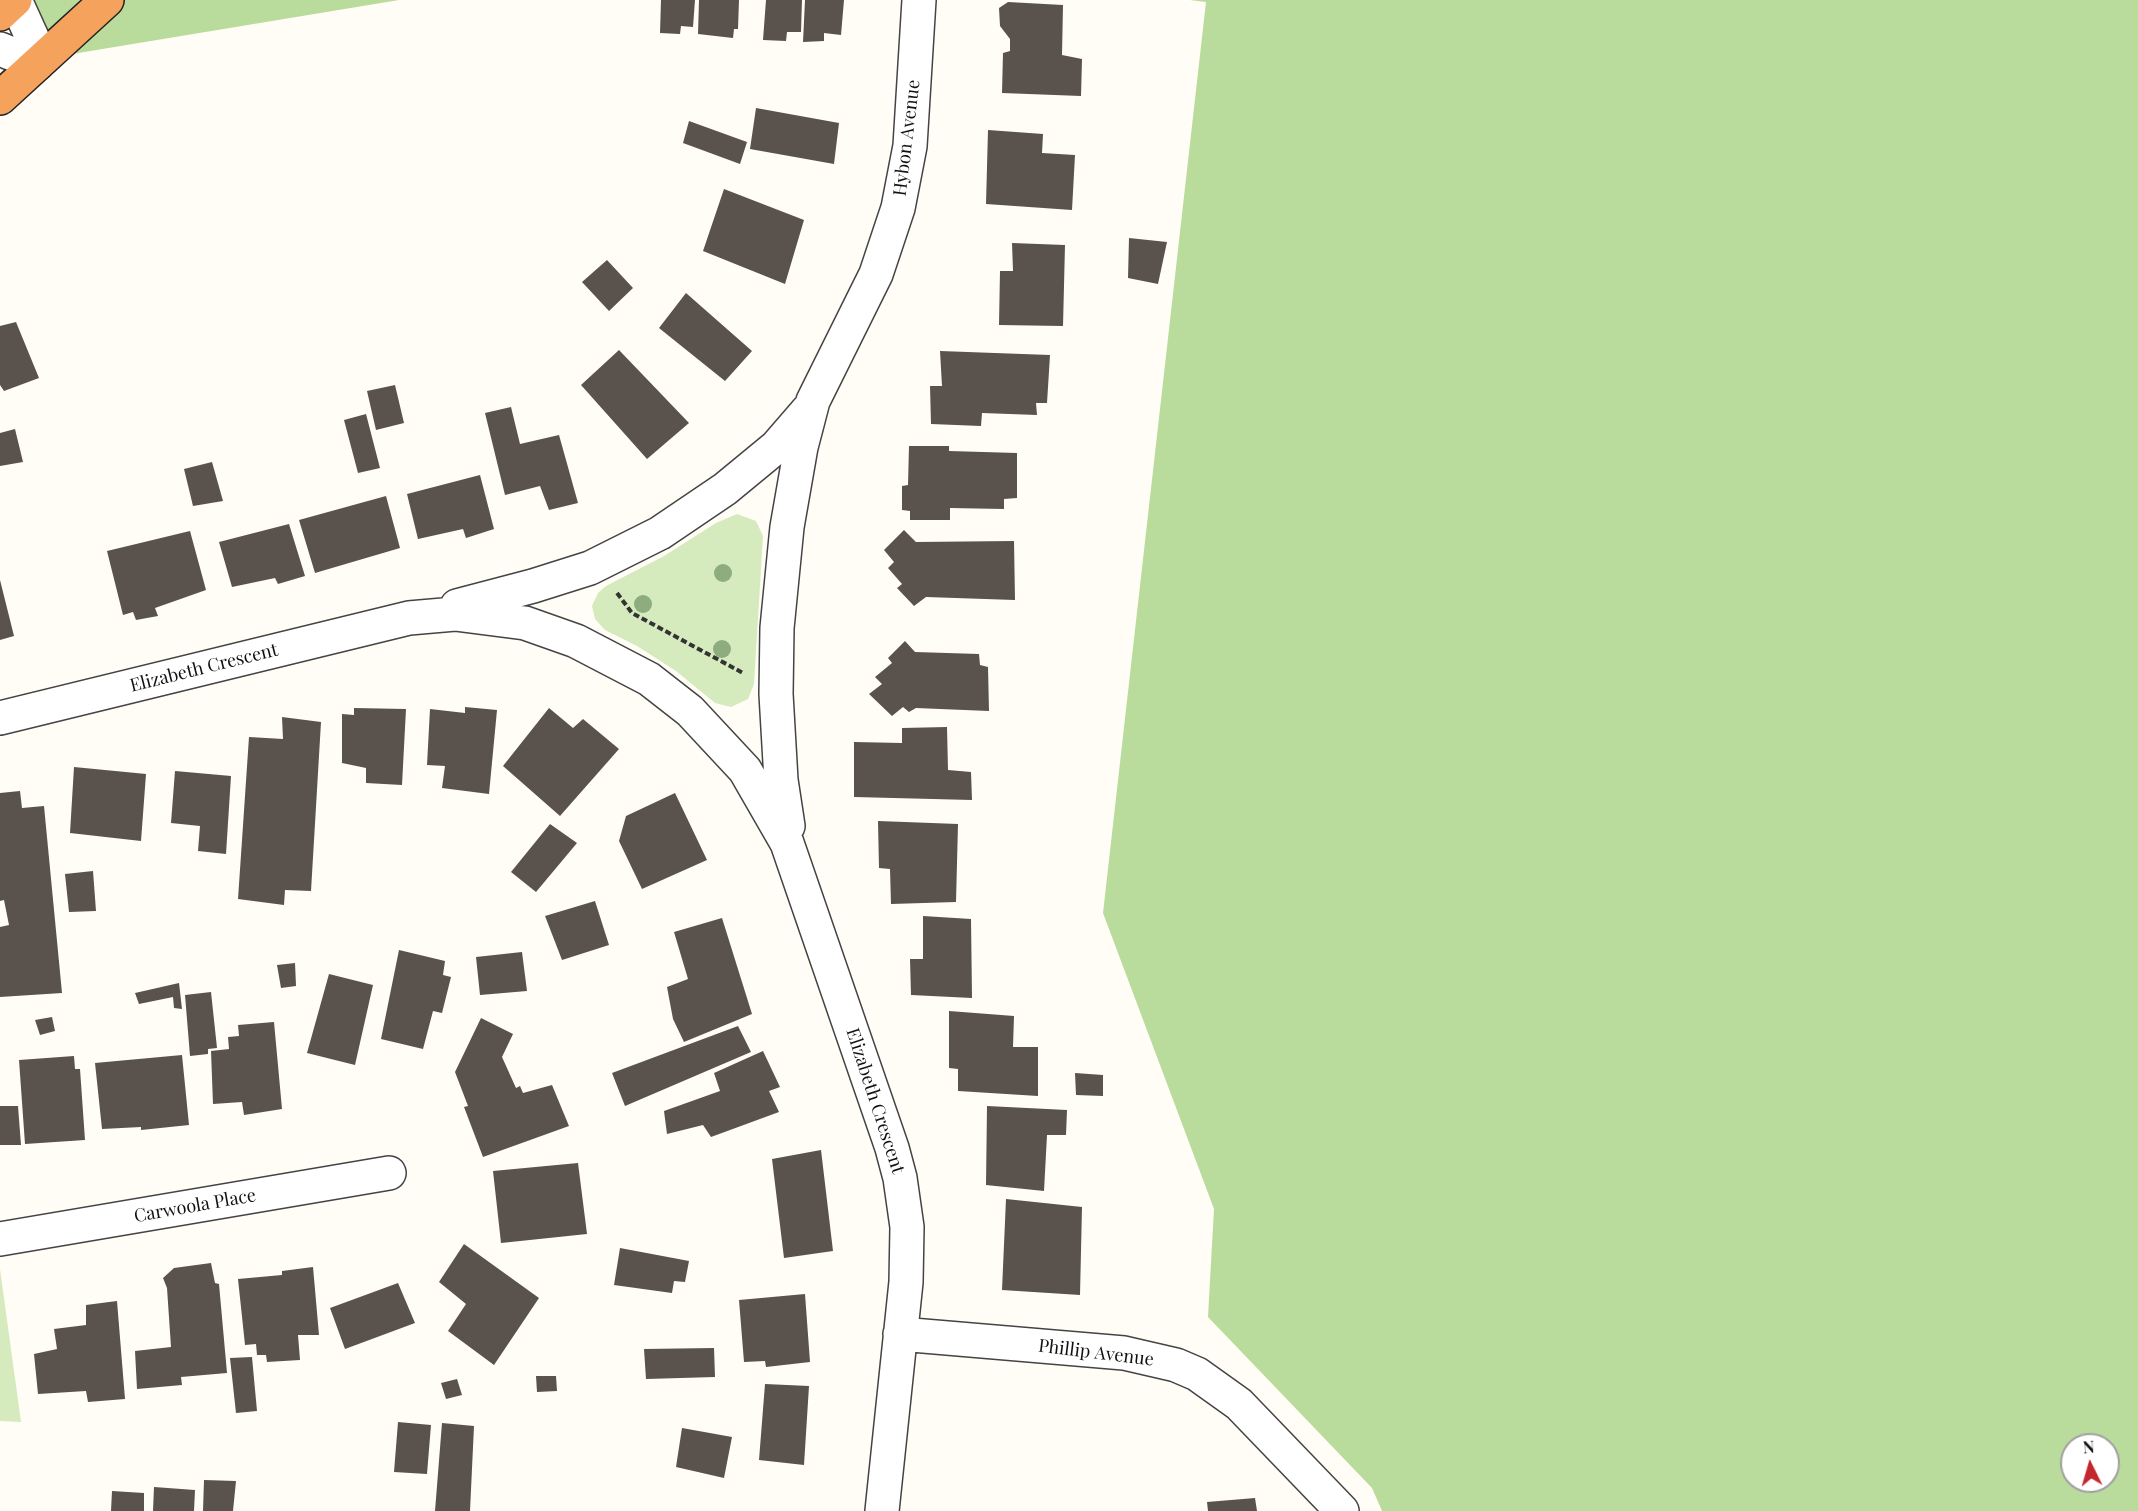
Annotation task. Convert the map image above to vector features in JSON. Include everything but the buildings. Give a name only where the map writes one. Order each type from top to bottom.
[{"type":"highway","points":[[0,14],[15,0]]},
{"type":"highway","points":[[0,98],[107,0]]},
{"type":"street","points":[[15,0],[39,61]]},
{"type":"street","name":"Hybon Avenue","points":[[660,533],[725,489],[776,447],[813,401],[876,274],[898,208],[910,146],[919,0]]},
{"type":"street","points":[[0,49],[39,61]]},
{"type":"street","name":"Hybon Avenue","points":[[779,605],[796,473],[813,401]]},
{"type":"street","name":"Elizabeth Crescent","points":[[0,718],[533,586],[602,562],[660,533]]},
{"type":"street","name":"Elizabeth Crescent","points":[[779,605],[776,681],[781,780],[789,830],[801,877],[892,1148],[900,1178],[907,1227],[900,1334],[882,1511]]},
{"type":"street","name":"Elizabeth Crescent","points":[[409,618],[455,614],[525,623],[576,641],[649,679],[710,729],[745,770],[773,814],[801,877]]},
{"type":"street","name":"Carwoola Place","points":[[0,1239],[389,1173]]},
{"type":"street","name":"Phillip Avenue","points":[[900,1334],[1124,1353],[1176,1365],[1197,1374],[1239,1404],[1342,1511]]},
{"type":"path","points":[[602,562],[621,600],[632,614],[747,675],[776,681]]},
{"type":"green space","points":[[31,0],[399,0],[42,59]]},
{"type":"green space","points":[[1190,0],[2138,0],[2138,1511],[1382,1511],[1372,1488],[1208,1317],[1214,1209],[1103,913],[1206,2]]},
{"type":"green space","points":[[737,514],[756,521],[763,536],[754,684],[748,699],[731,707],[715,703],[676,671],[637,646],[605,630],[595,619],[592,606],[598,593],[606,586],[664,556],[716,523]]},
{"type":"green space","points":[[0,1269],[21,1422],[0,1421]]}]
